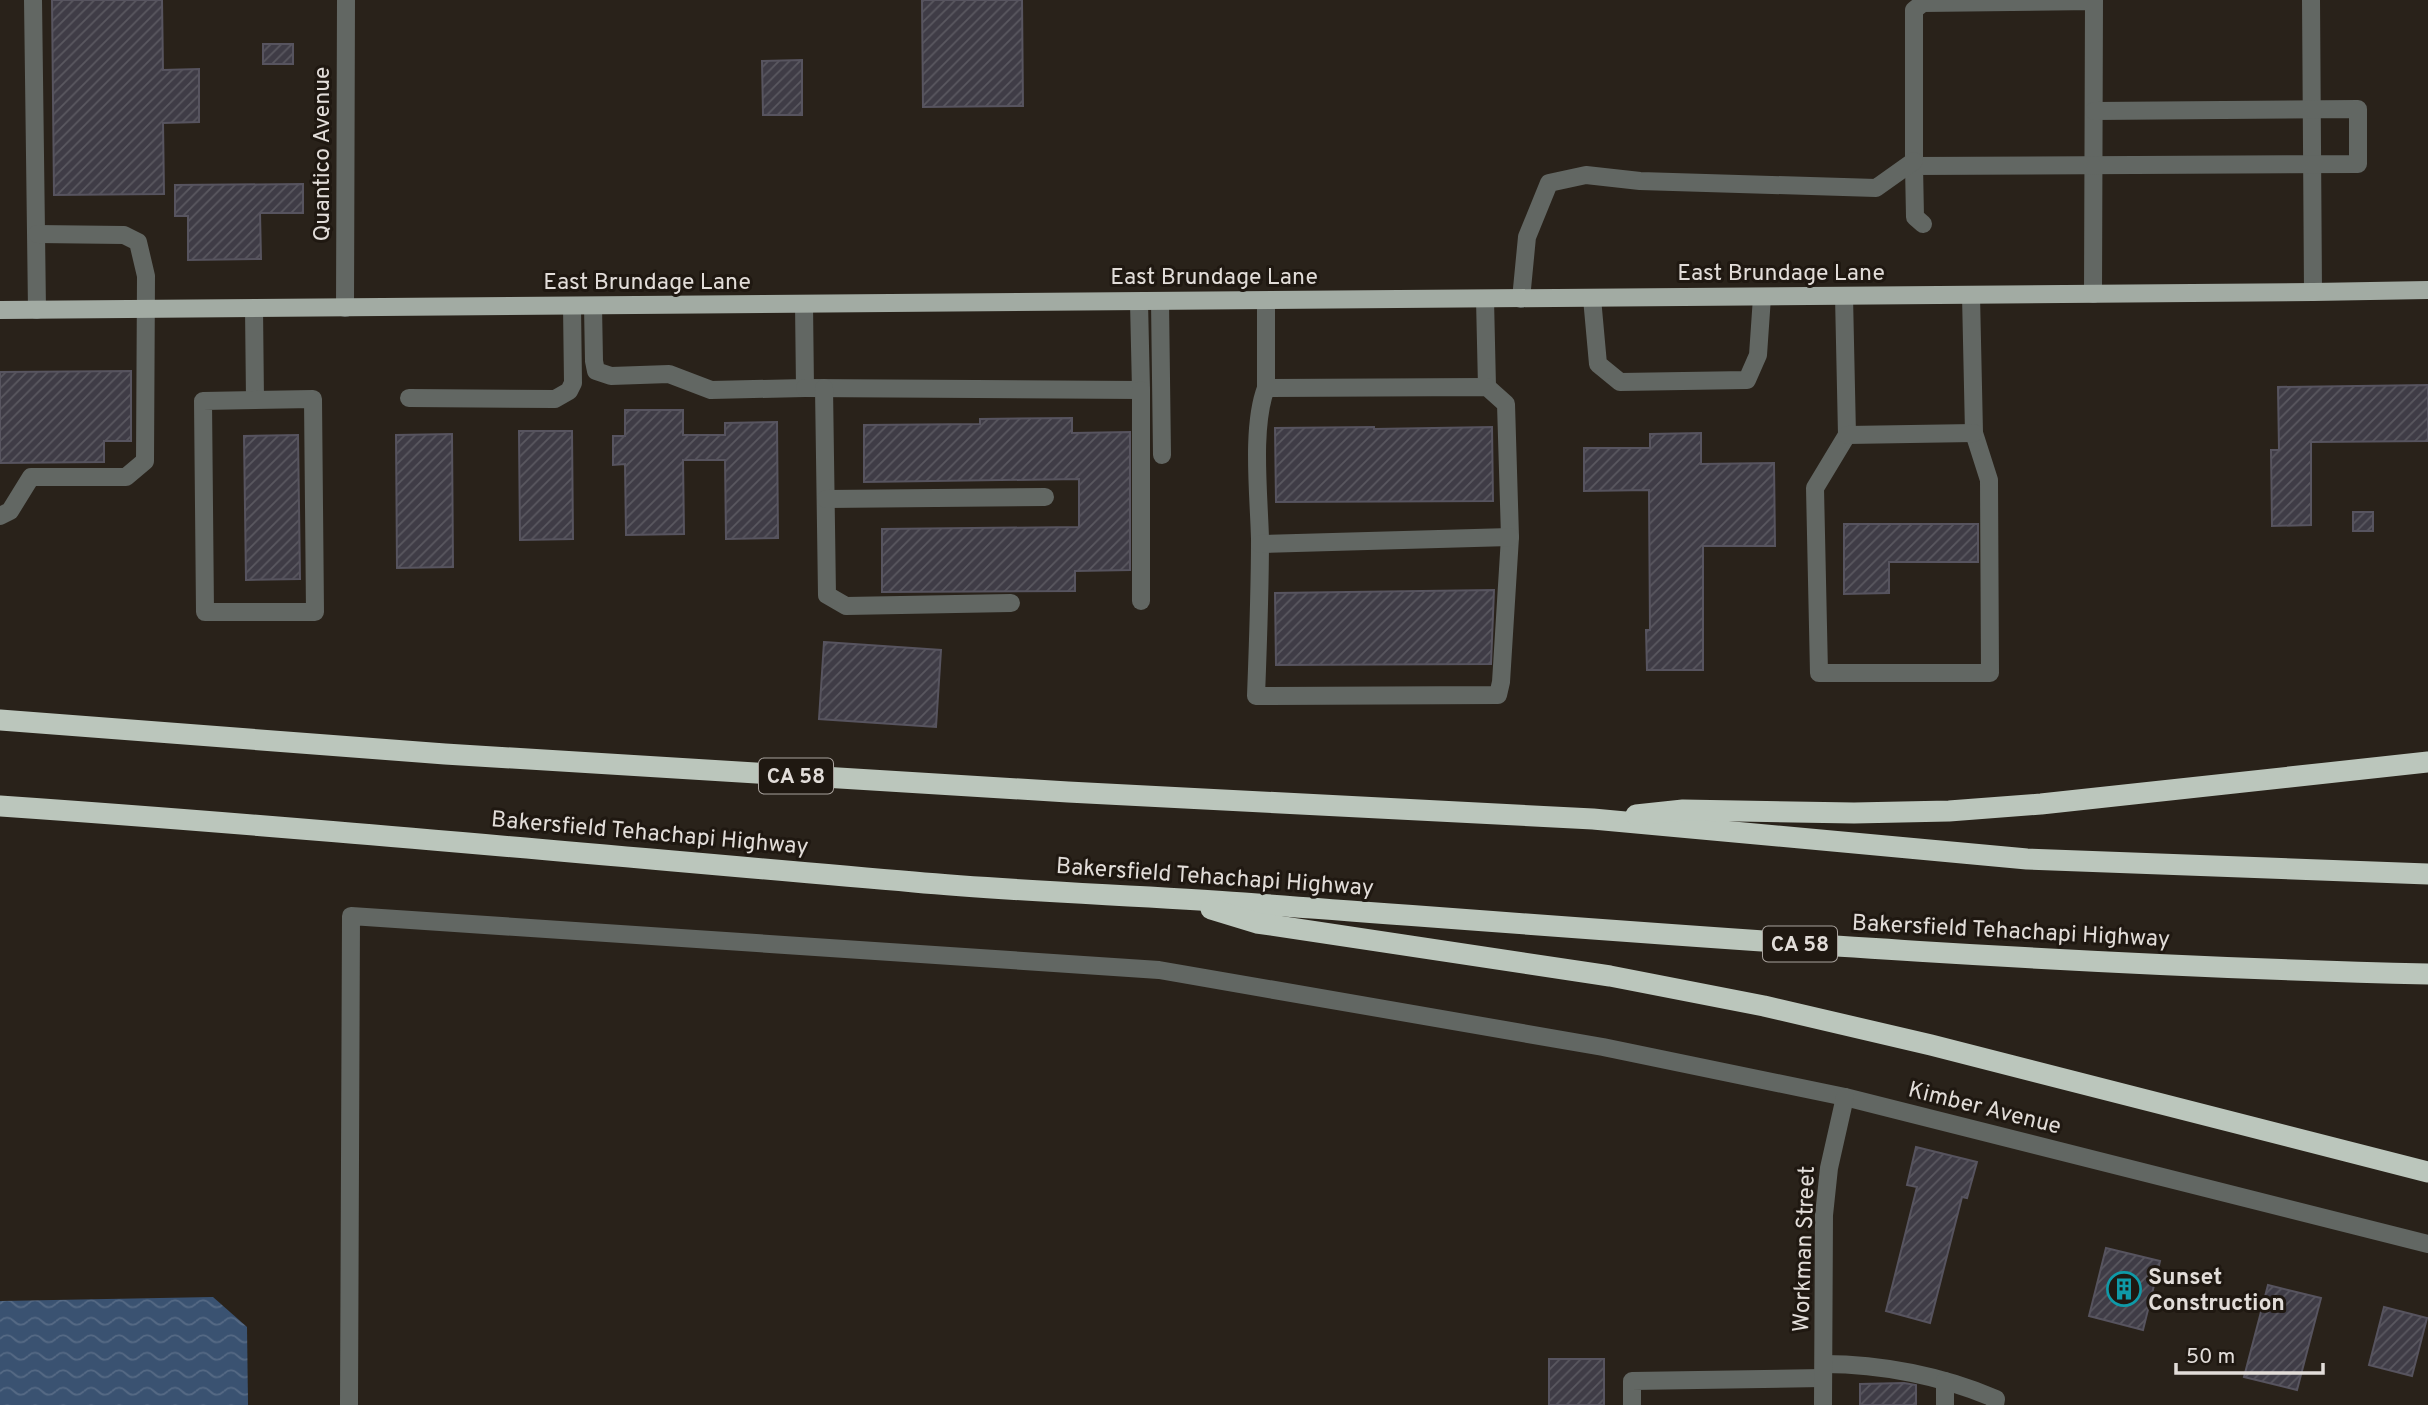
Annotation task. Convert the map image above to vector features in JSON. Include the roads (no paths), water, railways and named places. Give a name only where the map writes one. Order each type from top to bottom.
[{"type":"highway","name":"CA 58","points":[[0,720],[486,757],[1068,792],[1592,819],[2027,859],[2428,874]]},
{"type":"highway","points":[[1592,819],[1683,810],[1854,813],[1950,811],[2041,804],[2428,762]]},
{"type":"highway","name":"Bakersfield Tehachapi Highway","points":[[0,806],[187,819],[924,883],[1172,898],[1567,928],[1987,956],[2282,971],[2428,974]]},
{"type":"highway","points":[[1172,898],[1257,923],[1610,976],[1763,1006],[1931,1045],[2428,1172]]},
{"type":"main road","name":"East Brundage Lane","points":[[0,310],[2428,290]]},
{"type":"street","points":[[33,0],[37,310]]},
{"type":"street","name":"Quantico Avenue","points":[[345,308],[346,0]]},
{"type":"street","points":[[2311,0],[2313,292]]},
{"type":"street","points":[[1923,224],[1915,217],[1914,10],[1923,3],[2094,1],[2093,294]]},
{"type":"street","points":[[1521,299],[1527,237],[1549,184],[1586,175],[1640,181],[1876,188],[1914,164],[2358,164],[2358,109],[2094,111]]},
{"type":"street","points":[[0,516],[10,510],[31,478],[126,477],[145,461],[146,276],[138,242],[124,234],[37,234]]},
{"type":"street","points":[[1844,296],[1847,435],[1815,488],[1819,673],[1990,673],[1989,480],[1974,433],[1971,295]]},
{"type":"street","points":[[1592,298],[1598,364],[1620,382],[1747,380],[1758,355],[1762,297]]},
{"type":"street","points":[[1485,299],[1487,387]]},
{"type":"street","points":[[1160,301],[1162,455]]},
{"type":"street","points":[[1266,301],[1266,388],[1258,433],[1260,544],[1256,696],[1498,695],[1502,682],[1510,537],[1506,404],[1487,387],[1266,388]]},
{"type":"street","points":[[1139,302],[1141,601]]},
{"type":"street","points":[[804,304],[805,388]]},
{"type":"street","points":[[409,398],[555,399],[569,391],[573,383],[572,306]]},
{"type":"street","points":[[593,306],[594,361],[596,371],[604,375],[669,374],[711,390],[1141,390]]},
{"type":"street","points":[[254,308],[255,400]]},
{"type":"street","points":[[824,388],[827,595],[846,606],[1012,603]]},
{"type":"street","points":[[313,399],[315,612],[205,612],[203,401],[255,400],[313,399]]},
{"type":"street","points":[[1847,435],[1974,433]]},
{"type":"street","points":[[825,499],[1045,498]]},
{"type":"street","points":[[1260,544],[1510,537]]},
{"type":"street","name":"Kimber Avenue","points":[[349,1405],[351,916],[1158,970],[1755,1076],[2428,1244]]},
{"type":"street","name":"Workman Street","points":[[1823,1405],[1824,1215],[1829,1168],[1845,1097]]},
{"type":"street","points":[[1632,1405],[1633,1381],[1823,1371],[1856,1364],[1945,1381],[1996,1402]]},
{"type":"street","points":[[1945,1381],[1945,1405]]},
{"type":"water","points":[[213,1297],[247,1327],[248,1405],[0,1405],[0,1301]]},
{"type":"place","name":"Sunset Construction","points":[[2124,1289]]}]
